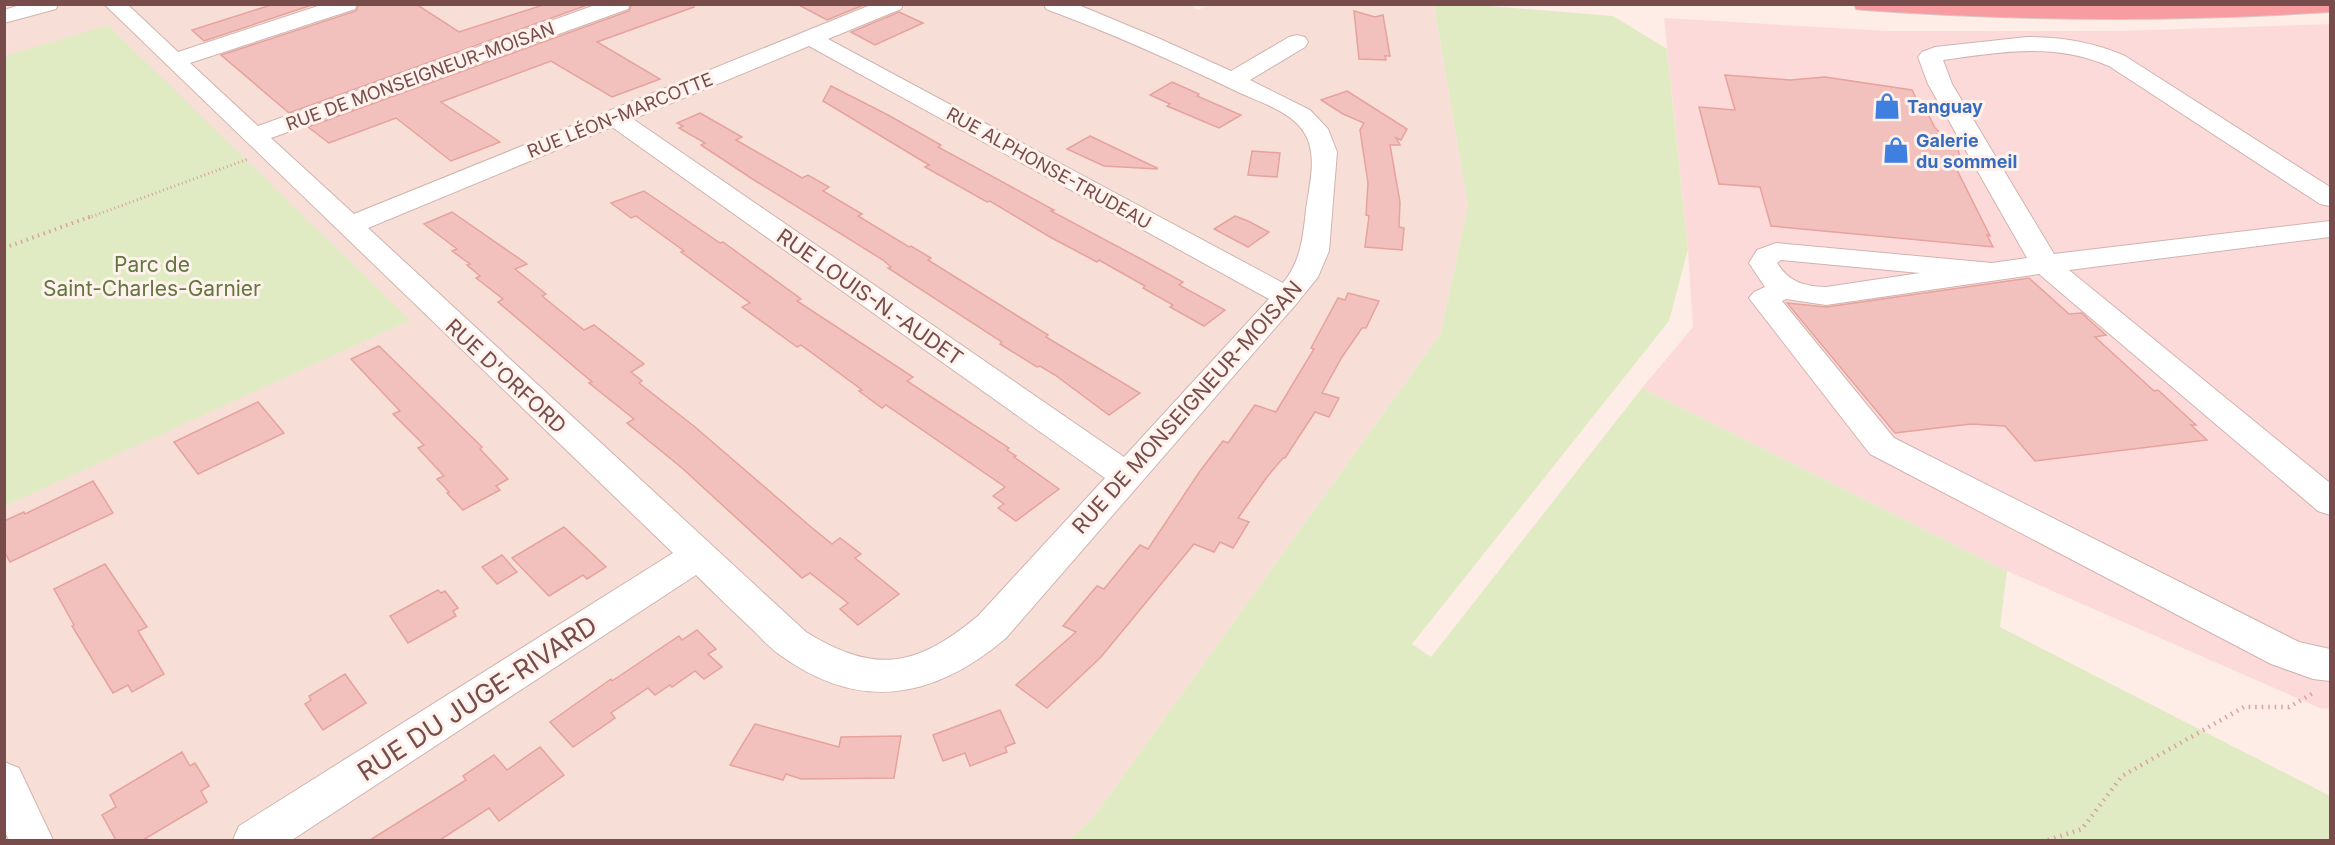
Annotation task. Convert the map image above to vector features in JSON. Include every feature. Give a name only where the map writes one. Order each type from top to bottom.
[{"type":"highway","points":[[1864,4],[1948,9],[2071,11],[2331,6]]},
{"type":"street","points":[[4,17],[48,4]]},
{"type":"street","name":"RUE D'ORFORD","points":[[114,4],[792,643],[831,667],[856,675],[878,677],[932,668]]},
{"type":"street","points":[[173,60],[347,4]]},
{"type":"street","name":"RUE DE MONSEIGNEUR-MOISAN","points":[[261,144],[620,4]]},
{"type":"street","name":"RUE LÉON-MARCOTTE","points":[[348,226],[893,4]]},
{"type":"street","name":"RUE DE MONSEIGNEUR-MOISAN","points":[[932,668],[972,646],[992,627],[1287,297],[1303,277],[1315,251],[1325,157],[1323,142],[1309,122],[1299,114],[1232,80],[1108,25],[1054,4]]},
{"type":"street","name":"RUE ALPHONSE-TRUDEAU","points":[[810,38],[1287,297]]},
{"type":"street","points":[[1232,80],[1298,42]]},
{"type":"street","points":[[2331,198],[2117,61],[2088,49],[2039,43],[1935,54],[1930,57],[1940,84],[2045,264],[2331,502]]},
{"type":"street","name":"RUE LOUIS-N.-AUDET","points":[[615,117],[1126,476]]},
{"type":"street","points":[[1995,272],[1776,250],[1763,262],[1772,280],[1784,289],[1805,295],[1826,296],[1995,272],[2045,264],[2331,229]]},
{"type":"street","points":[[1784,289],[1764,298],[1882,446],[2285,653],[2313,663],[2325,677]]},
{"type":"street","name":"RUE DU JUGE-RIVARD","points":[[255,840],[698,556]]},
{"type":"street","points":[[4,780],[31,840]]},
{"type":"path","points":[[4,248],[261,144]]},
{"type":"path","points":[[2048,840],[2082,829],[2122,776],[2244,707],[2289,707],[2325,677]]},
{"type":"shaded area","points":[[1188,4],[1198,10],[1210,4],[1434,5],[1468,205],[1441,333],[1093,818],[1070,840],[5,840],[5,5]]},
{"type":"shaded area","points":[[1664,18],[1886,31],[2121,31],[2330,24],[2330,708],[2322,709],[2007,571],[1642,388],[1693,327],[1688,249]]},
{"type":"green space","points":[[1434,5],[1477,5],[1613,16],[1667,49],[1688,249],[1669,321],[1412,644],[1431,657],[1642,388],[2007,571],[2000,627],[2330,796],[2330,840],[1070,840],[1093,818],[1441,333],[1468,205]]},
{"type":"green space","name":"Parc de Saint-Charles-Garnier","points":[[108,25],[410,320],[5,506],[5,56]]},
{"type":"building","points":[[274,4],[315,4],[204,41],[192,30]]},
{"type":"building","points":[[359,4],[416,4],[459,32],[546,4],[590,4],[289,113],[221,55],[356,11]]},
{"type":"building","points":[[632,4],[693,4],[694,7],[597,42],[660,79],[612,97],[551,61],[441,102],[500,142],[451,161],[396,118],[329,143],[308,127],[629,11]]},
{"type":"building","points":[[797,4],[866,4],[827,20]]},
{"type":"building","points":[[1354,11],[1375,17],[1383,15],[1390,56],[1385,56],[1386,60],[1359,59]]},
{"type":"building","points":[[899,12],[923,23],[875,45],[851,32]]},
{"type":"building","points":[[1725,75],[1790,80],[1825,77],[1912,90],[1919,104],[1923,104],[1935,128],[1958,148],[1960,160],[1956,168],[1990,236],[1987,235],[1993,247],[1771,226],[1760,187],[1719,184],[1699,107],[1735,110]]},
{"type":"building","points":[[1172,82],[1199,94],[1197,96],[1241,115],[1219,128],[1167,106],[1170,104],[1150,95]]},
{"type":"building","points":[[831,86],[888,115],[941,145],[938,147],[1054,210],[1051,211],[1183,282],[1179,285],[1225,310],[1204,326],[1170,307],[1173,305],[1143,288],[1145,286],[1099,260],[1097,262],[1050,237],[990,201],[987,202],[925,167],[929,165],[823,101]]},
{"type":"building","points":[[1347,91],[1407,129],[1401,140],[1396,138],[1400,145],[1390,145],[1400,202],[1399,227],[1404,228],[1402,250],[1365,247],[1369,216],[1366,215],[1368,183],[1360,130],[1364,123],[1343,114],[1321,100]]},
{"type":"building","points":[[700,113],[742,137],[736,140],[802,178],[808,175],[829,187],[823,191],[862,214],[858,216],[931,258],[928,260],[1048,335],[1046,337],[1140,393],[1109,415],[1055,375],[1040,366],[1037,367],[1000,344],[1002,342],[888,268],[891,267],[883,260],[754,180],[701,145],[705,143],[679,128],[683,126],[677,123]]},
{"type":"building","points":[[1090,136],[1157,169],[1104,166],[1067,149]]},
{"type":"building","points":[[1252,151],[1280,153],[1277,177],[1248,175]]},
{"type":"building","points":[[644,191],[720,243],[723,242],[801,299],[797,301],[913,377],[907,381],[1009,448],[1007,450],[1016,456],[1014,457],[1059,489],[1016,521],[998,508],[1004,504],[993,496],[1005,487],[886,405],[882,408],[859,391],[862,390],[801,345],[797,347],[742,307],[750,303],[681,252],[684,251],[636,216],[631,218],[611,203]]},
{"type":"building","points":[[452,212],[527,264],[515,269],[546,294],[542,296],[584,330],[594,325],[644,364],[631,372],[642,381],[639,383],[695,427],[832,544],[840,538],[861,554],[855,558],[899,594],[858,625],[840,609],[848,603],[810,573],[802,578],[682,468],[627,423],[634,419],[589,383],[592,382],[498,302],[503,299],[476,278],[480,276],[467,265],[470,264],[452,251],[457,249],[424,224]]},
{"type":"building","points":[[1235,216],[1269,232],[1248,247],[1214,229]]},
{"type":"building","points":[[2029,278],[2069,314],[2082,313],[2106,335],[2095,337],[2154,391],[2158,390],[2196,425],[2191,425],[2207,440],[2035,461],[2005,426],[1971,424],[1895,433],[1787,303],[1826,307]]},
{"type":"building","points":[[1348,293],[1379,301],[1366,328],[1362,328],[1342,357],[1322,393],[1339,398],[1329,417],[1315,412],[1285,458],[1267,477],[1238,518],[1249,522],[1233,548],[1220,542],[1214,552],[1194,544],[1101,657],[1047,708],[1016,685],[1076,632],[1063,626],[1097,586],[1104,589],[1140,545],[1148,549],[1200,471],[1223,441],[1228,443],[1255,405],[1276,412],[1314,349],[1311,348],[1338,298],[1345,300]]},
{"type":"building","points":[[379,346],[482,447],[480,449],[508,479],[496,486],[500,490],[463,510],[447,493],[449,492],[437,479],[444,476],[418,448],[424,445],[393,414],[400,411],[351,359]]},
{"type":"building","points":[[258,402],[284,433],[198,474],[174,442]]},
{"type":"building","points":[[93,481],[113,513],[10,562],[4,551],[4,521],[24,512],[25,514]]},
{"type":"building","points":[[564,527],[606,567],[587,579],[583,575],[549,596],[512,558]]},
{"type":"building","points":[[502,555],[517,572],[497,584],[482,567]]},
{"type":"building","points":[[105,564],[147,627],[138,631],[164,674],[132,692],[128,685],[113,693],[72,626],[74,625],[54,589]]},
{"type":"building","points":[[438,590],[441,593],[445,591],[458,608],[453,611],[456,616],[408,643],[390,616]]},
{"type":"building","points":[[697,630],[716,649],[708,654],[722,667],[704,679],[695,671],[672,687],[670,685],[655,695],[648,688],[611,713],[615,718],[573,747],[550,722],[611,679],[612,681],[679,636],[682,640]]},
{"type":"building","points":[[345,674],[366,703],[323,730],[305,704],[311,700],[309,696]]},
{"type":"building","points":[[1000,710],[1015,743],[1005,747],[1007,752],[970,766],[965,753],[943,761],[933,735]]},
{"type":"building","points":[[755,724],[839,747],[841,737],[901,736],[894,778],[801,779],[786,774],[783,780],[730,765]]},
{"type":"building","points":[[540,747],[564,775],[499,821],[489,808],[440,840],[370,840],[466,780],[463,776],[494,755],[507,770]]},
{"type":"building","points":[[182,752],[190,766],[195,763],[209,786],[201,791],[207,802],[143,840],[116,840],[102,815],[116,807],[110,795]]},
{"type":"place","name":"Tanguay","points":[[1887,106]]},
{"type":"place","name":"Galerie du sommeil","points":[[1896,150]]}]
